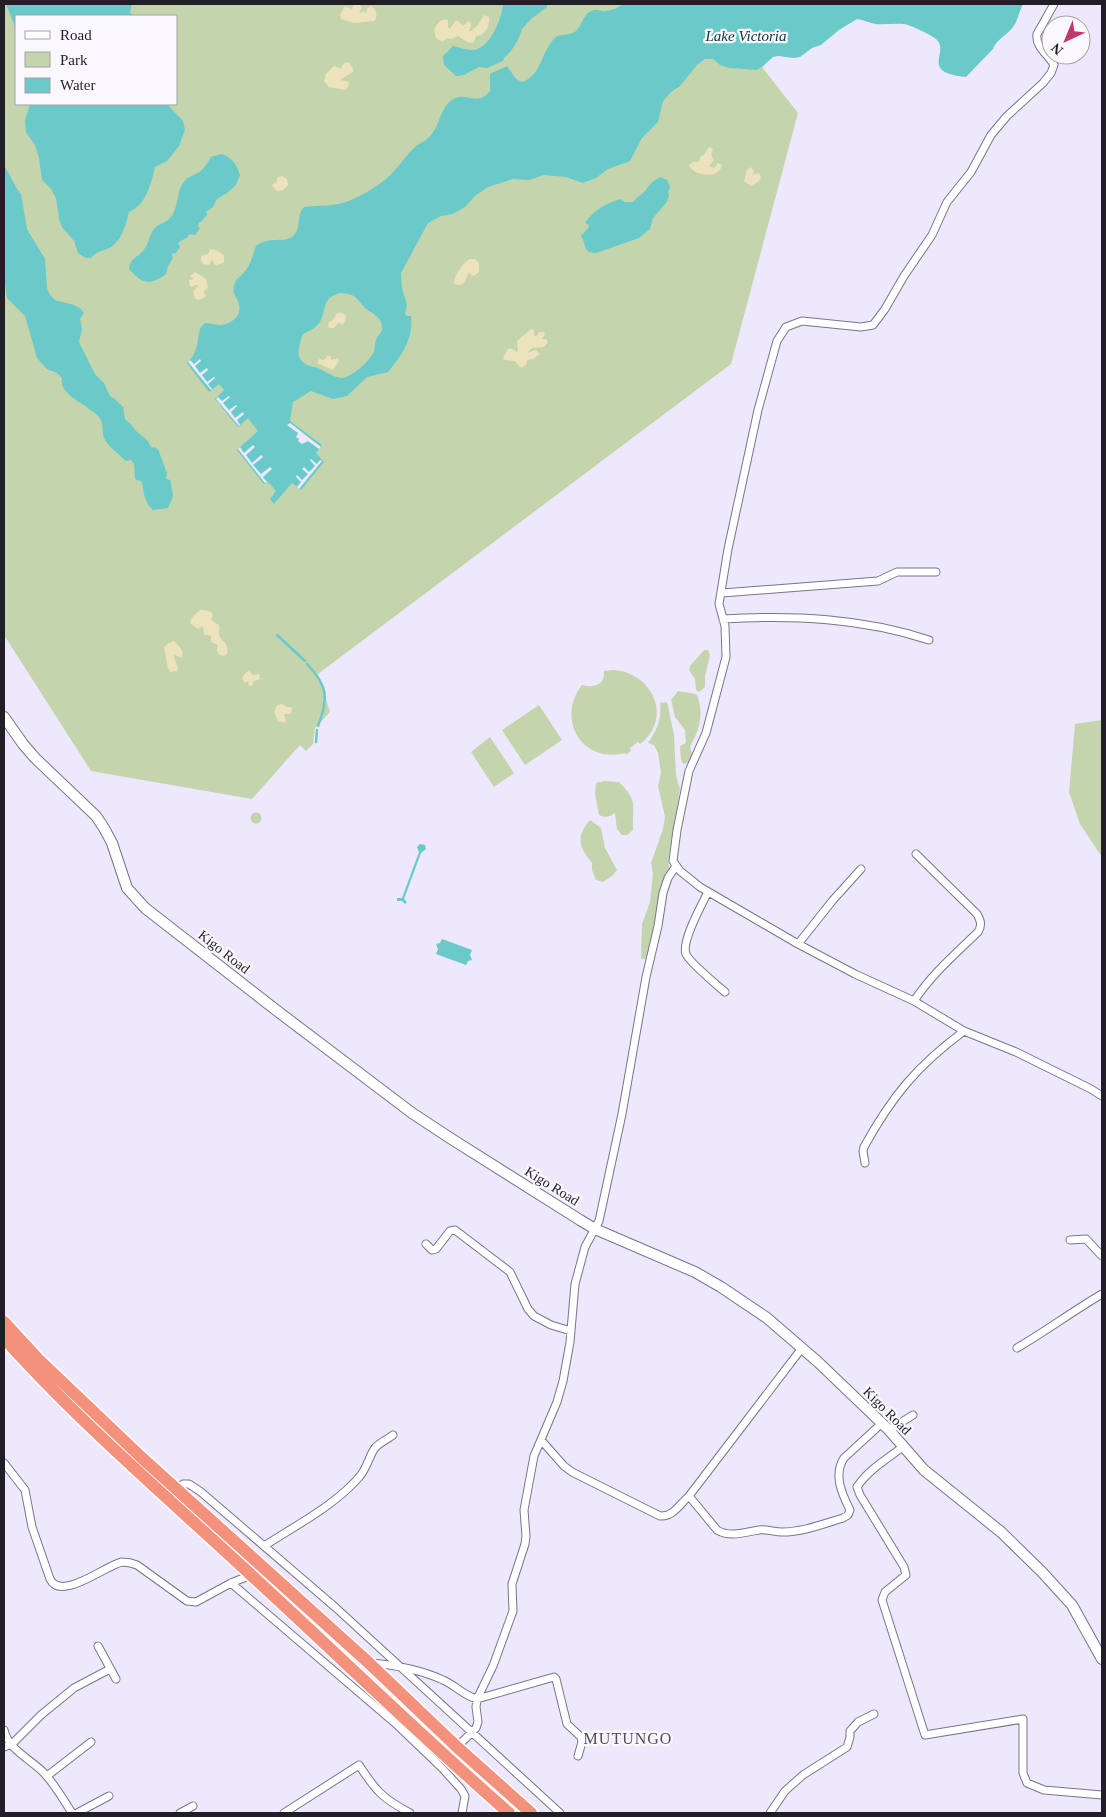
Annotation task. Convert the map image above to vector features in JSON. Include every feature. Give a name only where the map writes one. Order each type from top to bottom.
[{"type":"highway","points":[[4,1322],[45,1365],[177,1490],[369,1663],[457,1747],[531,1813]]},
{"type":"highway","points":[[4,1338],[40,1377],[98,1434],[374,1691],[509,1813]]},
{"type":"street","points":[[1054,4],[1036,39],[1037,44],[1054,64],[1051,73],[1008,116],[992,135],[971,172],[947,202],[932,235],[877,320],[872,325],[861,327],[802,321],[786,327],[777,341],[756,417],[728,550],[720,608],[726,632],[726,657],[706,732],[689,772],[673,861],[676,866],[708,892],[798,944],[855,974],[914,1001],[964,1031],[1016,1052],[1092,1089],[1102,1096]]},
{"type":"street","points":[[722,593],[878,581],[897,572],[936,572]]},
{"type":"street","points":[[723,619],[825,618],[902,631],[929,640]]},
{"type":"street","name":"Kigo Road","points":[[4,718],[35,758],[96,816],[112,844],[128,888],[145,908],[276,1010],[412,1112],[450,1138],[595,1228],[695,1272],[767,1318],[802,1348],[885,1427],[924,1470],[1001,1532],[1042,1572],[1072,1605],[1102,1659]]},
{"type":"street","points":[[914,1001],[922,988],[978,932],[981,921],[916,854]]},
{"type":"street","points":[[457,1747],[472,1733],[478,1722],[477,1700],[493,1666],[513,1611],[512,1584],[525,1544],[526,1499],[534,1456],[557,1402],[563,1381],[571,1331],[574,1284],[579,1264],[599,1220],[622,1114],[646,977],[664,893],[668,878],[676,866]]},
{"type":"street","points":[[798,944],[833,900],[861,869]]},
{"type":"street","points":[[708,892],[686,942],[685,952],[725,992]]},
{"type":"street","points":[[865,1162],[864,1147],[897,1093],[923,1064],[964,1031]]},
{"type":"street","points":[[426,1244],[432,1250],[436,1249],[450,1231],[455,1230],[510,1272],[528,1309],[534,1316],[551,1325],[571,1331]]},
{"type":"street","points":[[1070,1240],[1086,1239],[1102,1256]]},
{"type":"street","points":[[1017,1348],[1045,1332],[1075,1310],[1102,1294]]},
{"type":"street","points":[[541,1440],[564,1466],[572,1472],[660,1516],[672,1514],[802,1348]]},
{"type":"street","points":[[688,1496],[723,1534],[765,1530],[792,1531],[843,1518],[848,1515],[850,1510],[838,1481],[844,1458],[885,1427],[913,1415]]},
{"type":"street","points":[[264,1546],[311,1516],[342,1492],[360,1476],[370,1460],[374,1448],[393,1435]]},
{"type":"street","points":[[904,1446],[874,1468],[862,1479],[857,1487],[904,1567],[906,1575],[885,1592],[882,1600],[926,1735],[1023,1719],[1022,1773],[1027,1783],[1044,1790],[1102,1795]]},
{"type":"street","points":[[4,1463],[25,1490],[32,1527],[50,1579],[56,1586],[78,1584],[120,1562],[126,1562],[138,1565],[192,1602],[196,1602],[251,1575]]},
{"type":"street","points":[[177,1490],[183,1484],[189,1484],[201,1492],[335,1607],[560,1813]]},
{"type":"street","points":[[232,1583],[395,1723],[442,1768],[461,1789],[464,1796],[462,1813]]},
{"type":"street","points":[[98,1646],[116,1680]]},
{"type":"street","points":[[369,1663],[398,1665],[444,1680],[477,1700],[554,1678],[562,1697],[568,1724],[581,1737],[582,1742],[578,1756]]},
{"type":"street","points":[[4,1747],[12,1744],[41,1715],[74,1688],[110,1669]]},
{"type":"street","points":[[770,1813],[785,1791],[808,1771],[847,1747],[850,1731],[853,1726],[874,1714]]},
{"type":"street","points":[[4,1730],[5,1737],[47,1776],[72,1813]]},
{"type":"street","points":[[47,1776],[91,1742]]},
{"type":"street","points":[[284,1813],[359,1765],[380,1794],[410,1813]]},
{"type":"street","points":[[77,1813],[109,1796]]},
{"type":"street","points":[[180,1813],[193,1806]]},
{"type":"green space","points":[[4,4],[643,4],[697,65],[710,58],[731,68],[747,69],[762,67],[798,113],[731,364],[318,674],[330,712],[315,728],[313,744],[306,751],[300,745],[252,799],[91,771],[4,635]]},
{"type":"green space","points":[[704,650],[708,650],[710,655],[705,676],[705,687],[699,692],[696,690],[695,679],[689,670],[690,666]]},
{"type":"green space","points":[[613,670],[627,673],[648,687],[654,698],[657,710],[656,722],[650,733],[640,744],[638,742],[630,748],[631,751],[626,755],[625,753],[609,755],[596,752],[585,745],[577,736],[573,724],[572,711],[575,698],[582,685],[597,685],[603,680],[604,671]]},
{"type":"green space","points":[[678,691],[697,695],[700,708],[700,721],[690,746],[692,755],[690,762],[683,764],[680,746],[686,743],[685,730],[675,717],[671,700]]},
{"type":"green space","points":[[667,702],[674,735],[676,776],[680,789],[668,861],[670,873],[653,942],[645,959],[641,959],[642,924],[650,902],[653,873],[651,863],[663,829],[665,817],[658,786],[661,773],[658,753],[654,745],[648,743],[658,724],[660,703]]},
{"type":"green space","points":[[539,705],[562,740],[525,765],[502,730]]},
{"type":"green space","points":[[1102,720],[1102,857],[1080,824],[1069,792],[1075,724]]},
{"type":"green space","points":[[490,737],[514,773],[494,787],[471,752]]},
{"type":"green space","points":[[604,781],[619,782],[632,799],[633,830],[627,835],[622,835],[617,829],[615,813],[607,817],[599,815],[595,794],[596,783]]},
{"type":"green space","points":[[254,813],[258,813],[261,818],[260,822],[254,823],[251,820],[251,816]]},
{"type":"green space","points":[[590,820],[601,828],[605,848],[617,870],[603,882],[596,880],[592,870],[592,863],[580,842],[582,832]]},
{"type":"sand","points":[[354,4],[362,7],[359,14],[364,11],[366,13],[367,8],[371,6],[376,13],[376,19],[374,21],[354,23],[341,19],[340,15],[345,6],[352,9]]},
{"type":"sand","points":[[484,15],[489,17],[488,27],[485,32],[476,36],[472,43],[458,36],[452,39],[447,38],[442,42],[436,38],[434,30],[441,20],[448,20],[448,27],[450,29],[455,21],[458,21],[463,26],[468,21],[471,23],[469,31],[471,31],[478,25]]},
{"type":"sand","points":[[349,62],[354,71],[340,80],[349,82],[348,87],[345,90],[329,87],[324,81],[326,74],[334,66],[341,69],[343,64]]},
{"type":"sand","points":[[709,147],[713,149],[711,154],[714,160],[709,166],[714,168],[718,163],[722,165],[720,170],[717,173],[707,175],[696,172],[689,165],[693,162],[699,162],[701,156],[704,155]]},
{"type":"sand","points":[[751,167],[754,171],[753,175],[759,173],[761,178],[751,186],[744,181],[747,170]]},
{"type":"sand","points":[[282,176],[287,179],[288,185],[283,190],[277,191],[272,186],[277,182],[277,178]]},
{"type":"sand","points":[[210,249],[216,250],[224,256],[224,262],[216,266],[212,260],[209,265],[203,264],[201,256],[208,254]]},
{"type":"sand","points":[[470,259],[475,259],[479,263],[479,272],[474,276],[469,272],[464,283],[456,285],[454,280],[457,273]]},
{"type":"sand","points":[[195,272],[206,279],[208,287],[203,292],[206,295],[204,298],[198,300],[195,298],[193,291],[198,286],[190,286],[189,280],[194,279],[190,276]]},
{"type":"sand","points":[[341,312],[346,316],[345,322],[341,325],[339,322],[334,328],[329,328],[329,322],[334,319],[336,314]]},
{"type":"sand","points":[[531,329],[534,330],[536,337],[539,332],[544,332],[545,334],[542,339],[546,339],[548,342],[544,347],[532,348],[527,353],[536,350],[540,354],[533,359],[527,360],[526,365],[521,368],[515,361],[505,360],[503,358],[508,349],[510,348],[517,352],[517,341]]},
{"type":"sand","points":[[328,355],[331,357],[331,360],[338,358],[339,361],[333,370],[317,363],[319,359],[324,360]]},
{"type":"sand","points":[[200,610],[211,612],[213,615],[211,620],[219,625],[220,637],[227,647],[227,654],[224,656],[218,654],[218,645],[211,642],[211,636],[204,634],[203,626],[198,629],[190,623]]},
{"type":"sand","points":[[174,641],[183,654],[181,658],[173,654],[178,668],[177,671],[171,672],[168,668],[164,648],[167,644]]},
{"type":"sand","points":[[249,671],[253,675],[259,674],[260,679],[254,681],[252,686],[248,685],[249,682],[244,682],[242,678]]},
{"type":"sand","points":[[282,704],[292,709],[291,714],[284,714],[285,723],[278,721],[274,712],[277,705]]},
{"type":"water","points":[[6,4],[132,4],[130,12],[132,15],[15,15],[15,26]]},
{"type":"water","points":[[503,4],[547,4],[547,7],[531,19],[522,29],[518,40],[503,61],[487,68],[479,67],[464,75],[456,76],[444,65],[443,56],[453,46],[472,50],[484,45],[494,32]]},
{"type":"water","name":"Lake Victoria","points":[[624,4],[1023,4],[1013,27],[966,77],[943,71],[939,66],[940,44],[926,33],[904,24],[876,24],[857,19],[839,30],[821,45],[812,48],[800,57],[773,57],[756,70],[729,68],[720,65],[713,59],[705,59],[663,101],[658,122],[642,138],[630,161],[608,169],[596,178],[583,183],[566,177],[544,175],[529,180],[513,179],[488,187],[475,196],[465,207],[453,214],[441,216],[428,223],[401,273],[402,288],[407,305],[405,314],[411,316],[411,332],[406,346],[388,372],[367,377],[347,396],[333,399],[311,391],[293,402],[290,421],[322,445],[316,453],[324,462],[301,490],[292,483],[274,504],[270,499],[276,491],[268,482],[264,484],[237,450],[258,431],[248,418],[238,427],[215,399],[224,390],[219,384],[209,392],[187,363],[194,353],[199,332],[205,323],[224,324],[235,319],[239,313],[238,302],[233,290],[237,279],[249,266],[256,246],[267,241],[293,236],[296,233],[300,214],[304,207],[341,204],[377,186],[390,175],[415,147],[430,136],[448,103],[452,100],[457,97],[475,99],[485,96],[490,91],[490,74],[507,66],[516,79],[522,82],[528,79],[537,70],[549,45],[558,36],[577,30],[586,15],[591,11],[608,11]],"holes":[[[339,293],[354,296],[382,324],[374,352],[370,358],[355,372],[342,378],[335,377],[308,365],[300,359],[299,355],[299,345],[303,334],[320,322],[327,301],[333,295]]]},
{"type":"water","points":[[30,105],[168,105],[183,121],[185,130],[179,146],[167,161],[155,167],[144,199],[135,209],[129,212],[123,231],[115,244],[98,252],[91,258],[86,258],[78,253],[74,241],[62,227],[56,198],[51,189],[42,180],[39,158],[35,145],[26,132],[25,120]]},
{"type":"water","points":[[222,154],[234,162],[237,167],[240,175],[236,185],[217,199],[213,207],[206,212],[207,215],[199,222],[198,226],[200,228],[195,235],[189,234],[188,237],[179,242],[180,247],[175,254],[173,253],[173,258],[166,274],[151,282],[138,278],[129,269],[131,262],[143,251],[154,229],[172,215],[183,183],[188,177],[203,169],[211,157]]},
{"type":"water","points":[[4,166],[21,194],[27,229],[45,259],[47,288],[50,295],[55,300],[74,305],[84,313],[80,319],[82,329],[79,342],[95,374],[104,383],[110,396],[123,407],[125,419],[147,440],[152,448],[158,449],[167,473],[166,479],[170,480],[173,492],[168,508],[153,510],[150,507],[145,497],[142,482],[135,479],[134,464],[131,460],[126,461],[111,448],[104,438],[102,424],[98,416],[69,395],[62,384],[62,378],[57,373],[47,369],[37,358],[25,316],[7,298],[4,275]]},
{"type":"water","points":[[660,177],[667,180],[670,187],[669,196],[666,203],[653,218],[650,229],[639,238],[596,253],[587,250],[581,236],[589,227],[585,223],[592,214],[605,205],[620,199],[625,202],[633,202]]},
{"type":"water","points":[[420,844],[425,845],[426,849],[421,853],[404,899],[407,902],[405,904],[402,901],[397,901],[397,898],[402,898],[419,852],[417,847]]},
{"type":"water","points":[[442,939],[472,950],[470,955],[472,960],[468,961],[466,965],[436,954],[438,949],[436,944],[440,943]]},
{"type":"pier","points":[[200,359],[201,361],[195,366],[200,373],[207,368],[208,370],[202,375],[207,382],[215,378],[208,384],[211,390],[188,362],[190,360],[194,364]]},
{"type":"pier","points":[[229,396],[223,403],[229,410],[237,406],[231,412],[235,418],[243,412],[244,414],[237,420],[239,426],[216,399],[218,397],[222,401]]},
{"type":"pier","points":[[290,423],[321,447],[319,449],[308,441],[302,444],[298,441],[299,439],[296,437],[298,433],[287,425]]},
{"type":"pier","points":[[253,445],[255,447],[246,455],[252,463],[261,455],[263,457],[253,465],[261,474],[270,467],[272,469],[263,477],[267,482],[265,483],[238,449],[240,447],[244,453]]},
{"type":"pier","points":[[311,459],[317,464],[320,460],[322,461],[299,489],[297,487],[301,482],[296,477],[297,475],[302,480],[308,474],[302,469],[304,467],[309,472],[315,466]]},
{"type":"waterway","points":[[277,635],[305,661]]},
{"type":"waterway","points":[[307,664],[323,686],[325,700],[318,726]]},
{"type":"waterway","points":[[316,742],[317,730]]},
{"type":"district","name":"MUTUNGO","points":[[628,1738]]}]
